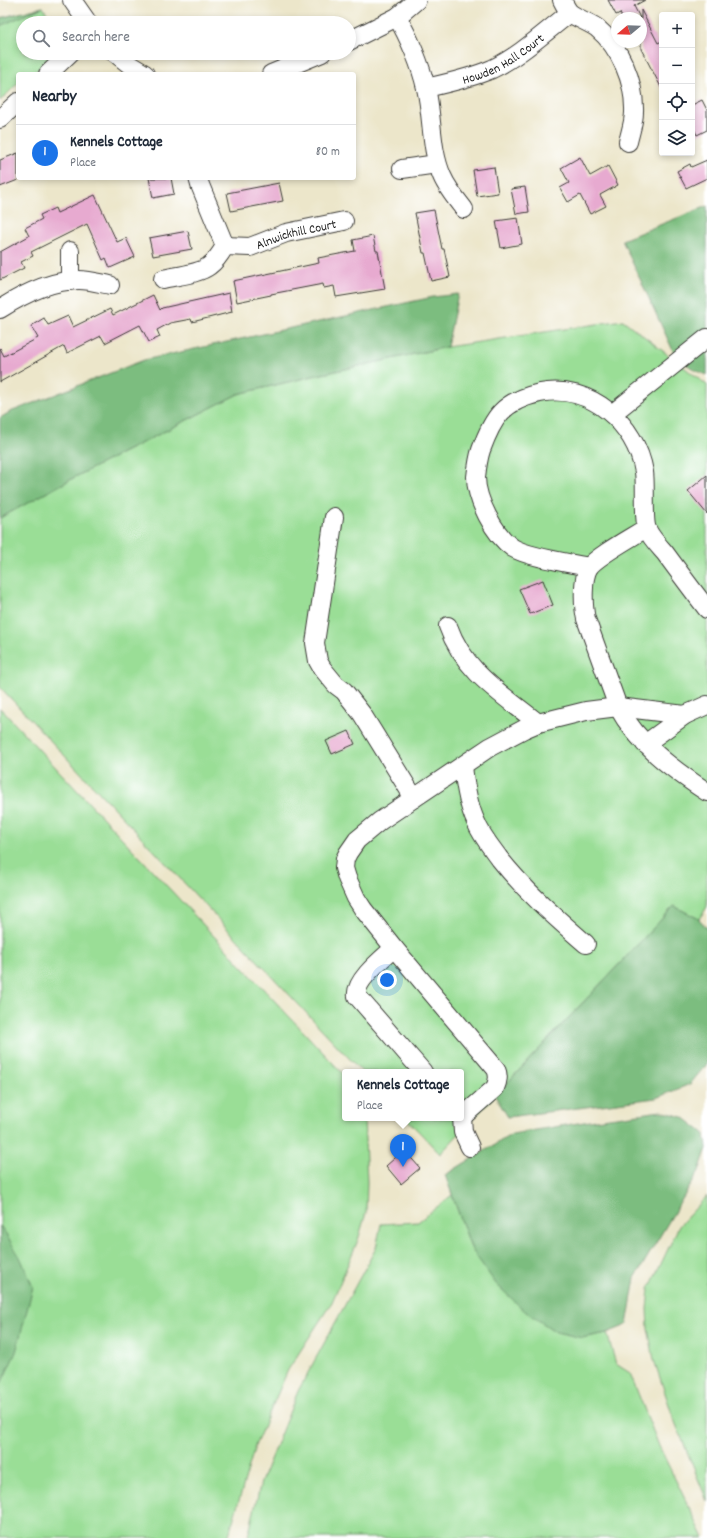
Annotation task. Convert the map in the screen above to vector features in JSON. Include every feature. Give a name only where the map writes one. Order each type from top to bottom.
[{"type":"street","points":[[72,0],[83,16]]},
{"type":"street","points":[[356,38],[397,17],[417,0]]},
{"type":"street","name":"Howden Hall Court","points":[[426,88],[476,75],[512,58],[566,6],[598,29],[615,51],[626,70],[631,85],[634,114],[628,142]]},
{"type":"street","points":[[397,17],[409,42],[426,88],[434,151],[438,164],[448,189],[464,209]]},
{"type":"street","points":[[50,72],[63,60]]},
{"type":"street","points":[[124,60],[142,72]]},
{"type":"street","points":[[276,72],[305,60]]},
{"type":"street","points":[[0,119],[16,104]]},
{"type":"street","points":[[402,169],[438,164]]},
{"type":"street","points":[[163,279],[195,272],[208,267],[218,257],[225,246],[199,180]]},
{"type":"street","name":"Alnwickhill Court","points":[[225,246],[250,247],[286,232],[344,220]]},
{"type":"street","points":[[70,251],[70,281]]},
{"type":"street","points":[[0,309],[44,287],[70,281],[80,280],[110,285]]},
{"type":"street","points":[[612,414],[707,338]]},
{"type":"street","points":[[589,567],[524,552],[514,548],[496,531],[483,504],[477,485],[477,467],[486,437],[497,415],[512,402],[524,397],[549,391],[574,393],[601,405],[621,423],[634,442],[642,461],[644,473],[646,528],[707,609]]},
{"type":"street","points":[[334,517],[315,643],[318,661],[328,677],[344,691],[362,714],[414,798]]},
{"type":"street","points":[[646,528],[608,552],[589,567],[584,592],[586,619],[618,707],[629,726],[645,744],[682,775],[707,792]]},
{"type":"street","points":[[448,626],[456,646],[477,674],[538,723]]},
{"type":"street","points":[[645,744],[684,715],[707,705]]},
{"type":"street","points":[[464,1114],[495,1088],[498,1083],[498,1074],[496,1069],[371,920],[356,898],[347,878],[344,868],[345,859],[357,840],[367,831],[490,747],[538,723],[586,711],[618,707],[684,715]]},
{"type":"street","points":[[463,766],[468,796],[474,817],[487,842],[513,875],[538,903],[586,944]]},
{"type":"street","points":[[394,948],[374,966],[360,984],[357,988],[357,996],[420,1069]]},
{"type":"street","points":[[462,1121],[463,1132],[470,1147]]},
{"type":"green space","points":[[43,7],[49,16],[16,16],[16,60],[49,60],[34,72],[16,72],[16,85],[0,101],[0,18]]},
{"type":"green space","points":[[43,7],[23,16],[16,16],[16,19],[0,26],[0,18]]},
{"type":"green space","points":[[707,206],[707,375],[686,364],[675,355],[622,240]]},
{"type":"green space","points":[[458,294],[447,347],[238,394],[75,477],[0,518],[0,418],[10,412],[144,360],[433,297]]},
{"type":"green space","points":[[623,320],[707,385],[707,907],[699,919],[674,906],[440,1154],[409,1121],[464,1121],[464,1069],[359,1069],[0,687],[0,518],[75,477],[238,394],[447,347]]},
{"type":"green space","points":[[0,708],[342,1073],[342,1121],[364,1121],[367,1182],[366,1213],[358,1240],[332,1302],[288,1370],[255,1446],[228,1538],[0,1538]]},
{"type":"green space","points":[[674,906],[699,919],[707,928],[707,1064],[690,1084],[656,1098],[508,1117],[495,1096]]},
{"type":"green space","points":[[661,1111],[683,1117],[705,1134],[707,1148],[699,1171],[635,1278],[627,1325],[607,1333],[582,1338],[556,1332],[526,1312],[496,1284],[472,1250],[445,1175],[512,1134]]},
{"type":"green space","points":[[452,1195],[472,1250],[582,1338],[607,1333],[616,1364],[630,1373],[659,1446],[704,1538],[250,1538],[248,1536],[261,1482],[298,1391],[376,1248],[381,1224],[418,1222]]},
{"type":"green space","points":[[707,1196],[707,1501],[673,1417],[654,1360],[648,1328],[647,1309],[649,1289],[679,1226]]},
{"type":"green space","points":[[0,1225],[20,1257],[33,1287],[16,1352],[0,1386]]},
{"type":"building","points":[[608,0],[645,0],[634,6],[637,12],[614,12]]},
{"type":"building","points":[[647,22],[659,42],[659,83],[641,49],[647,48]]},
{"type":"building","points":[[702,100],[707,110],[707,130],[697,135],[695,131],[695,104]]},
{"type":"building","points":[[16,154],[16,180],[18,180],[0,187],[0,160]]},
{"type":"building","points":[[580,157],[590,176],[608,166],[618,185],[600,195],[606,206],[590,214],[580,195],[568,202],[560,188],[569,183],[561,168]]},
{"type":"building","points":[[707,160],[707,178],[686,188],[677,171],[690,164],[691,167]]},
{"type":"building","points":[[494,167],[498,193],[477,196],[473,170]]},
{"type":"building","points":[[149,180],[171,180],[174,194],[153,198]]},
{"type":"building","points":[[279,183],[283,201],[231,211],[227,193]]},
{"type":"building","points":[[525,187],[529,212],[516,214],[511,189]]},
{"type":"building","points":[[95,195],[117,242],[126,238],[135,257],[110,268],[106,258],[103,260],[87,224],[31,252],[33,256],[21,262],[24,268],[0,280],[0,252],[29,236],[25,228],[42,219],[40,215],[55,208],[57,213]]},
{"type":"building","points":[[434,210],[442,249],[444,249],[450,277],[431,281],[425,253],[423,253],[415,213]]},
{"type":"building","points":[[518,218],[522,244],[501,248],[496,221]]},
{"type":"building","points":[[188,231],[192,249],[153,256],[149,238]]},
{"type":"building","points":[[373,236],[376,251],[378,251],[385,289],[336,297],[334,286],[324,288],[323,284],[237,302],[233,281],[319,263],[318,258],[355,251],[353,240]]},
{"type":"building","points":[[229,293],[232,312],[192,322],[191,319],[170,323],[157,330],[160,337],[149,342],[140,325],[105,343],[101,336],[67,353],[64,346],[0,382],[0,348],[4,356],[38,338],[31,326],[44,318],[48,325],[68,316],[73,327],[110,309],[113,315],[153,295],[160,310],[162,308]]},
{"type":"building","points":[[707,475],[707,514],[688,491]]},
{"type":"building","points":[[543,580],[553,605],[530,614],[519,589]]},
{"type":"building","points":[[349,731],[355,744],[332,754],[326,741]]},
{"type":"building","points":[[404,1150],[420,1168],[401,1184],[386,1166]]},
{"type":"place","name":"Kennels Cottage","points":[[403,1167]]}]
